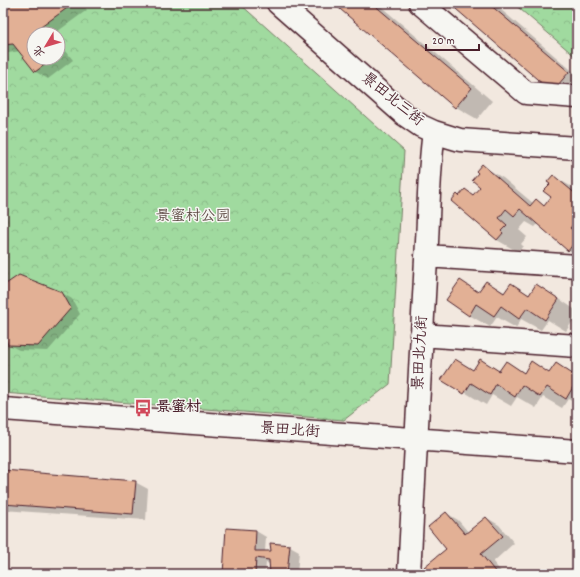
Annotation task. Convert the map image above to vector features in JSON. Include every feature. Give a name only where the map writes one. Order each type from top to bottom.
[{"type":"street","name":"景田北三街","points":[[278,3],[405,115],[421,126],[450,138],[460,140],[577,148]]},
{"type":"street","points":[[420,3],[526,93],[577,97]]},
{"type":"street","name":"景田北九街","points":[[409,574],[430,164],[434,132]]},
{"type":"street","points":[[426,256],[577,266]]},
{"type":"street","points":[[421,335],[577,346]]},
{"type":"street","name":"景田北街","points":[[3,409],[577,451]]},
{"type":"shaded area","points":[[577,519],[577,574],[574,574]]},
{"type":"green space","name":"景蜜村公园","points":[[3,3],[239,3],[404,151],[390,384],[344,420],[3,393]]},
{"type":"green space","points":[[513,3],[577,3],[577,58]]},
{"type":"building","points":[[3,3],[74,3],[42,26],[26,26],[26,61],[13,44],[3,45]]},
{"type":"building","points":[[333,3],[372,3],[472,88],[455,108]]},
{"type":"building","points":[[449,3],[488,3],[569,72],[552,92]]},
{"type":"building","points":[[30,66],[43,66],[35,72]]},
{"type":"building","points":[[482,164],[530,206],[536,199],[544,206],[551,197],[543,191],[550,184],[547,182],[553,175],[577,195],[577,220],[570,228],[577,234],[577,236],[572,242],[574,243],[568,251],[520,209],[514,216],[506,209],[499,218],[507,225],[501,231],[503,233],[497,240],[451,201],[457,194],[459,196],[465,189],[473,195],[480,187],[472,180],[478,173],[476,171]]},
{"type":"building","points":[[19,275],[62,292],[71,308],[38,346],[8,345],[3,331],[3,286]]},
{"type":"building","points":[[460,280],[478,292],[486,281],[504,293],[511,283],[529,295],[536,284],[559,299],[545,320],[527,308],[519,319],[501,306],[494,316],[476,304],[469,316],[446,300]]},
{"type":"building","points":[[455,359],[473,370],[480,359],[499,371],[506,361],[524,373],[531,361],[549,373],[556,363],[574,375],[577,370],[577,390],[573,387],[566,399],[547,387],[540,397],[522,385],[515,397],[496,384],[490,395],[471,383],[464,394],[441,380]]},
{"type":"building","points":[[3,470],[136,481],[133,514],[3,504]]},
{"type":"building","points":[[446,512],[465,534],[486,517],[503,536],[481,554],[497,574],[430,574],[424,567],[446,549],[428,527]]},
{"type":"building","points":[[226,528],[256,530],[255,551],[271,551],[270,543],[290,545],[287,574],[270,574],[269,560],[256,558],[255,574],[223,574]]},
{"type":"building","points":[[537,570],[540,574],[532,574]]},
{"type":"place","name":"景蜜村","points":[[143,408]]}]
